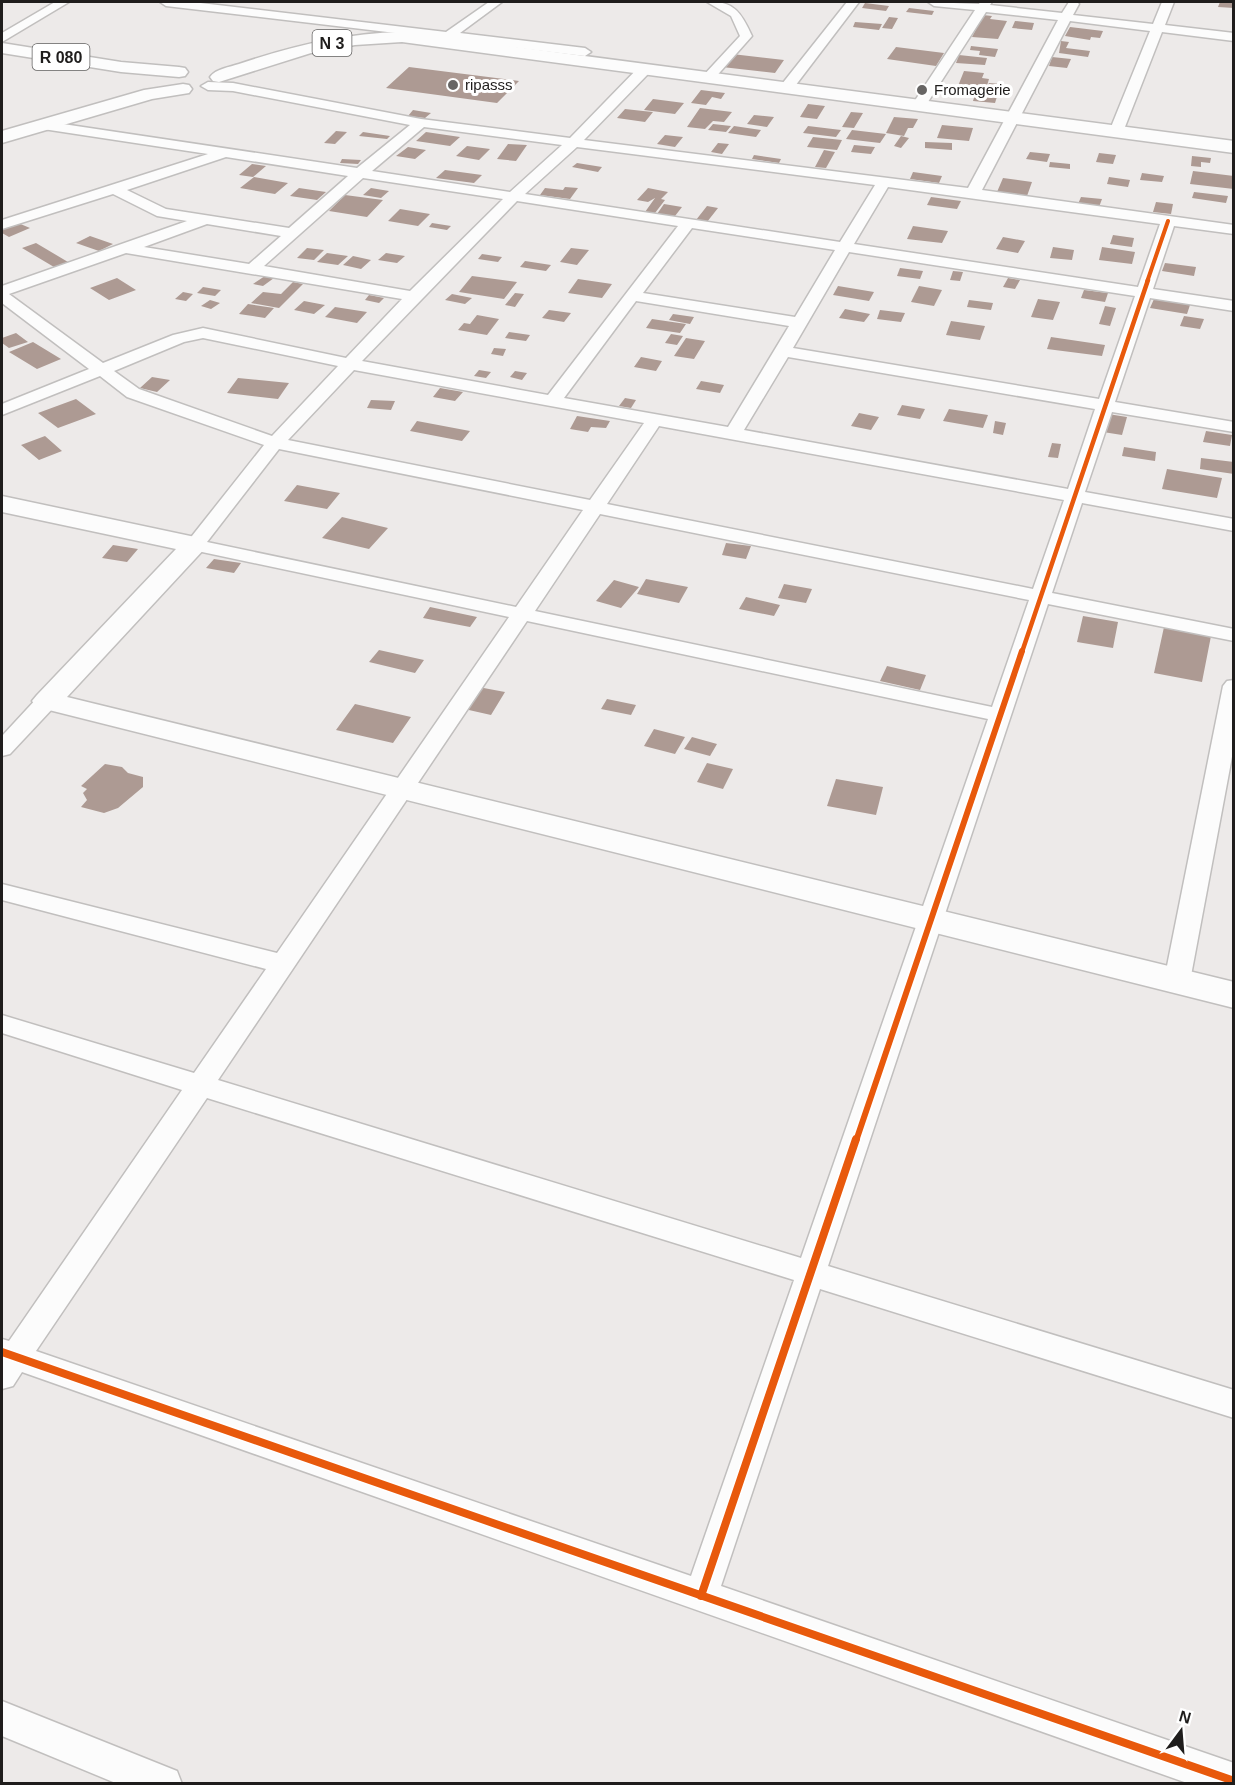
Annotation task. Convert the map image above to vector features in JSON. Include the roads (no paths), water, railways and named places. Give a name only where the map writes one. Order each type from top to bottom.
[{"type":"main road","name":"N 3","points":[[213,78],[310,48],[360,38],[446,38],[645,69],[1233,147]]},
{"type":"main road","name":"R 080","points":[[2,48],[121,67],[174,81]]},
{"type":"main road","points":[[2,137],[150,94],[174,81],[213,78]]},
{"type":"main road","points":[[2,504],[195,544]]},
{"type":"main road","points":[[195,544],[48,701],[1233,995]]},
{"type":"street","points":[[2,38],[63,2]]},
{"type":"street","points":[[166,2],[446,38],[585,52]]},
{"type":"street","points":[[230,10],[242,2]]},
{"type":"street","points":[[446,38],[496,2]]},
{"type":"street","points":[[708,77],[746,36],[736,14],[713,2]]},
{"type":"street","points":[[787,87],[853,2]]},
{"type":"street","points":[[934,2],[984,4],[1066,17],[1233,37]]},
{"type":"street","points":[[974,193],[1074,2]]},
{"type":"street","points":[[1116,132],[1168,2]]},
{"type":"street","points":[[919,105],[984,4]]},
{"type":"street","points":[[645,69],[574,142],[514,196],[414,296],[275,444],[195,544],[1000,715]]},
{"type":"street","points":[[213,78],[421,123],[884,181],[1233,230]]},
{"type":"street","points":[[252,269],[360,172],[421,123]]},
{"type":"street","points":[[43,125],[1233,306]]},
{"type":"street","points":[[2,225],[112,188],[228,153]]},
{"type":"street","points":[[734,434],[884,181]]},
{"type":"street","points":[[112,188],[162,213],[292,233]]},
{"type":"street","points":[[162,213],[169,234]]},
{"type":"street","points":[[2,293],[205,220]]},
{"type":"street","points":[[701,1596],[1168,221]]},
{"type":"street","points":[[553,400],[687,224]]},
{"type":"street","points":[[125,248],[414,296]]},
{"type":"street","points":[[2,293],[133,393],[275,444],[1233,635]]},
{"type":"street","points":[[632,296],[800,323]]},
{"type":"street","points":[[2,410],[179,338],[203,333],[351,364],[1233,525]]},
{"type":"street","points":[[783,351],[1233,427]]},
{"type":"street","points":[[655,419],[200,1085],[6,1362],[701,1596],[1233,1781]]},
{"type":"street","points":[[1177,981],[1233,686]]},
{"type":"street","points":[[2,749],[48,701]]},
{"type":"street","points":[[2,892],[282,964]]},
{"type":"street","points":[[2,1024],[1233,1404]]},
{"type":"street","points":[[2,1719],[150,1781]]},
{"type":"place","name":"ripasss","points":[[453,85]]},
{"type":"place","name":"Fromagerie","points":[[922,90]]}]
